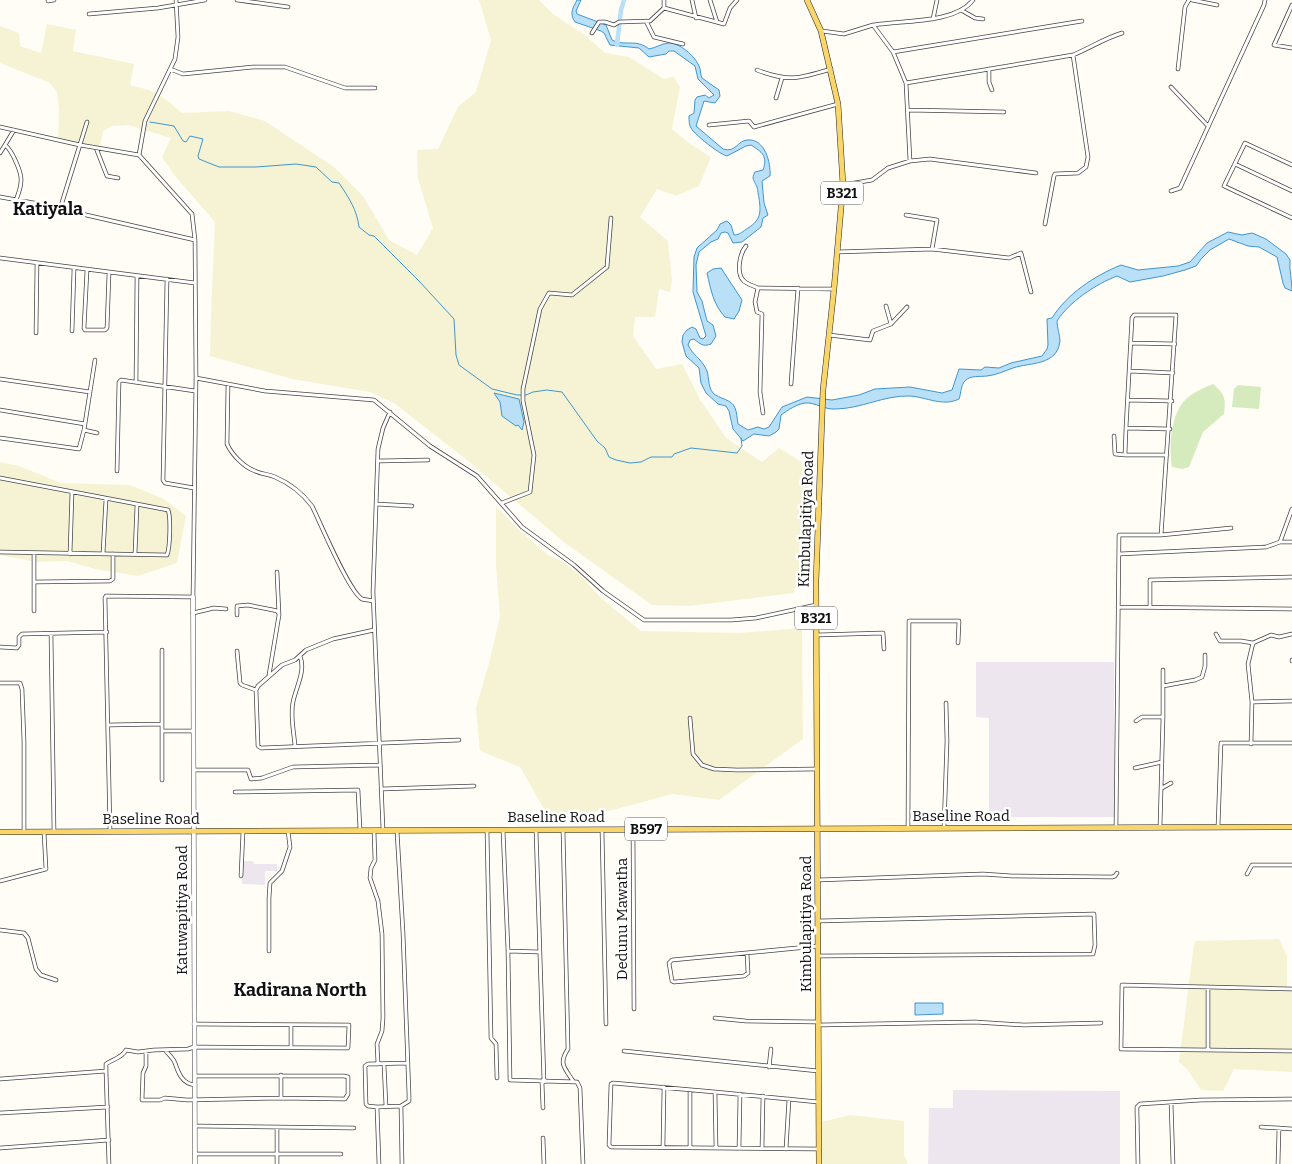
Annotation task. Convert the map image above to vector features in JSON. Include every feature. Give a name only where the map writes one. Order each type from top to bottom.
[{"type":"main road","name":"Kimbulapitiya Road","points":[[809,0],[821,31],[838,104],[843,185],[823,390],[816,605],[819,1164]]},
{"type":"main road","name":"Baseline Road","points":[[0,832],[1292,827]]},
{"type":"street","points":[[48,1],[54,0]]},
{"type":"street","points":[[89,14],[158,8],[176,2],[204,0]]},
{"type":"street","points":[[236,0],[288,7]]},
{"type":"street","points":[[592,33],[599,22],[614,25],[619,22],[650,21],[664,8],[664,0]]},
{"type":"street","points":[[692,0],[696,18]]},
{"type":"street","points":[[710,0],[717,22]]},
{"type":"street","points":[[664,8],[724,24],[730,8],[737,0]]},
{"type":"street","points":[[933,20],[937,0]]},
{"type":"street","points":[[821,31],[844,34],[873,25],[933,20],[961,10],[973,0]]},
{"type":"street","points":[[1178,69],[1185,8],[1190,0],[1217,5]]},
{"type":"street","points":[[1171,191],[1180,188],[1265,0]]},
{"type":"street","points":[[139,156],[145,120],[175,59],[178,37],[176,2]]},
{"type":"street","points":[[1292,7],[1274,45],[1292,48]]},
{"type":"street","points":[[961,10],[982,20]]},
{"type":"street","points":[[646,21],[654,37],[683,44]]},
{"type":"street","points":[[893,52],[1082,21]]},
{"type":"street","points":[[873,25],[893,52],[906,83],[910,161]]},
{"type":"street","points":[[906,83],[1073,55],[1122,33]]},
{"type":"street","points":[[1044,224],[1055,174],[1078,173],[1086,167],[1088,158],[1073,55]]},
{"type":"street","points":[[170,69],[183,74],[253,67],[285,67],[345,88],[375,88]]},
{"type":"street","points":[[757,70],[782,78],[799,78],[830,69]]},
{"type":"street","points":[[989,69],[989,82],[992,90]]},
{"type":"street","points":[[776,98],[782,78]]},
{"type":"street","points":[[985,85],[989,82]]},
{"type":"street","points":[[1171,87],[1208,126]]},
{"type":"street","points":[[709,125],[750,121],[754,127],[838,104]]},
{"type":"street","points":[[908,110],[1004,112]]},
{"type":"street","points":[[60,209],[87,122]]},
{"type":"street","points":[[0,127],[139,156],[192,214],[195,240],[196,378],[193,596],[106,596],[105,598],[110,831]]},
{"type":"street","points":[[0,153],[14,130]]},
{"type":"street","points":[[1292,165],[1245,143],[1224,186],[1292,218]]},
{"type":"street","points":[[6,145],[10,148],[22,180],[16,200]]},
{"type":"street","points":[[96,148],[107,176],[118,178]]},
{"type":"street","points":[[843,185],[872,180],[888,168],[910,161],[930,159],[1036,172]]},
{"type":"street","points":[[1235,164],[1292,190]]},
{"type":"street","points":[[0,197],[195,240]]},
{"type":"street","points":[[906,215],[937,220],[932,250]]},
{"type":"street","points":[[502,504],[530,492],[534,455],[523,401],[523,389],[540,309],[549,293],[572,294],[607,267],[610,218]]},
{"type":"street","points":[[746,246],[742,251],[739,271],[743,280],[758,288],[834,289]]},
{"type":"street","points":[[837,252],[932,250],[1009,258],[1021,253],[1031,292]]},
{"type":"street","points":[[0,258],[137,277],[195,282]]},
{"type":"street","points":[[36,333],[37,264]]},
{"type":"street","points":[[72,330],[74,269]]},
{"type":"street","points":[[88,270],[85,330],[105,330],[107,328],[109,273]]},
{"type":"street","points":[[136,382],[137,277]]},
{"type":"street","points":[[167,279],[163,482],[194,488]]},
{"type":"street","points":[[758,288],[755,302],[757,312],[762,314],[760,392],[763,413]]},
{"type":"street","points":[[791,384],[798,288]]},
{"type":"street","points":[[886,306],[891,324]]},
{"type":"street","points":[[829,335],[870,340],[872,331],[891,324],[907,307]]},
{"type":"street","points":[[1125,455],[1134,315],[1176,315],[1172,401],[1161,535]]},
{"type":"street","points":[[1131,343],[1175,344]]},
{"type":"street","points":[[0,438],[79,450],[95,360]]},
{"type":"street","points":[[1129,372],[1173,373]]},
{"type":"street","points":[[196,378],[265,391],[374,400],[430,446],[477,476],[522,527],[574,565],[603,591],[644,620],[748,618],[816,605]]},
{"type":"street","points":[[0,379],[90,392]]},
{"type":"street","points":[[117,471],[119,382],[121,380],[196,391]]},
{"type":"street","points":[[228,384],[227,444],[229,450],[246,467],[275,477],[300,492],[308,500],[346,578],[362,600],[373,601]]},
{"type":"street","points":[[1128,400],[1172,401]]},
{"type":"street","points":[[0,410],[85,424]]},
{"type":"street","points":[[383,830],[373,601],[378,450],[383,428],[390,412]]},
{"type":"street","points":[[1126,428],[1170,429]]},
{"type":"street","points":[[84,430],[97,433]]},
{"type":"street","points":[[1114,436],[1115,454],[1168,455]]},
{"type":"street","points":[[378,461],[428,460]]},
{"type":"street","points":[[0,478],[169,511],[169,550],[167,555],[0,552]]},
{"type":"street","points":[[70,554],[72,492]]},
{"type":"street","points":[[103,554],[106,499]]},
{"type":"street","points":[[376,504],[412,506]]},
{"type":"street","points":[[135,555],[138,505]]},
{"type":"street","points":[[1280,542],[1292,509]]},
{"type":"street","points":[[1116,828],[1120,535],[1161,535],[1231,528]]},
{"type":"street","points":[[1119,554],[1266,547],[1280,542],[1292,542]]},
{"type":"street","points":[[34,553],[34,611]]},
{"type":"street","points":[[34,582],[110,581],[112,578],[113,554]]},
{"type":"street","points":[[269,676],[279,614],[276,572]]},
{"type":"street","points":[[1150,607],[1150,580],[1292,577]]},
{"type":"street","name":"Katuwapitiya Road","points":[[193,596],[195,1164]]},
{"type":"street","points":[[236,615],[237,606],[248,605],[277,611],[279,614]]},
{"type":"street","points":[[1118,607],[1292,609]]},
{"type":"street","points":[[193,613],[214,608],[226,610]]},
{"type":"street","points":[[908,828],[909,621],[959,621],[958,644]]},
{"type":"street","points":[[374,630],[333,639],[306,650],[295,660],[282,665],[269,676],[256,690],[258,746],[261,748],[459,740]]},
{"type":"street","points":[[0,648],[17,648],[19,636],[22,634],[107,632]]},
{"type":"street","points":[[816,635],[883,633],[884,649]]},
{"type":"street","points":[[51,634],[54,832]]},
{"type":"street","points":[[1216,634],[1220,641],[1253,643],[1271,635],[1279,637],[1292,634]]},
{"type":"street","points":[[1251,744],[1252,702],[1248,664],[1253,643]]},
{"type":"street","points":[[162,650],[162,780]]},
{"type":"street","points":[[237,651],[240,683],[256,690]]},
{"type":"street","points":[[1163,686],[1195,680],[1202,676],[1205,666],[1205,655]]},
{"type":"street","points":[[295,746],[292,708],[301,671],[302,662],[300,656]]},
{"type":"street","points":[[1160,827],[1163,670]]},
{"type":"street","points":[[0,682],[20,683],[22,689],[24,832]]},
{"type":"street","points":[[1252,702],[1292,701]]},
{"type":"street","points":[[944,828],[947,742],[946,703]]},
{"type":"street","points":[[1136,721],[1142,717],[1163,717]]},
{"type":"street","points":[[690,718],[693,754],[702,765],[722,770],[816,769]]},
{"type":"street","points":[[108,725],[162,724]]},
{"type":"street","points":[[162,731],[193,732]]},
{"type":"street","points":[[1218,827],[1221,743],[1292,743]]},
{"type":"street","points":[[1135,768],[1162,762]]},
{"type":"street","points":[[194,770],[248,770],[251,779],[262,778],[293,767],[380,765]]},
{"type":"street","points":[[1162,788],[1171,783]]},
{"type":"street","points":[[381,789],[474,786]]},
{"type":"street","points":[[234,792],[358,790],[360,830]]},
{"type":"street","name":"Dedunu Mawatha","points":[[633,829],[634,1009]]},
{"type":"street","points":[[374,830],[375,860],[371,868],[370,878],[378,901],[382,934],[383,1018],[382,1031],[377,1044],[378,1064]]},
{"type":"street","points":[[397,830],[403,933],[408,1063],[409,1101],[401,1106],[377,1108],[368,1106],[366,1104],[365,1068],[368,1064],[408,1063]]},
{"type":"street","points":[[487,830],[491,1038],[496,1044],[497,1078]]},
{"type":"street","points":[[503,830],[508,951],[510,1080],[574,1082]]},
{"type":"street","points":[[536,830],[543,1108]]},
{"type":"street","points":[[563,830],[568,1049],[563,1056],[562,1062],[574,1082],[577,1082],[580,1088],[583,1164]]},
{"type":"street","points":[[602,830],[606,1024]]},
{"type":"street","points":[[241,876],[243,831]]},
{"type":"street","points":[[269,951],[270,883],[282,871],[290,847],[288,831]]},
{"type":"street","points":[[0,881],[46,869],[44,832]]},
{"type":"street","points":[[1246,874],[1252,865],[1292,864]]},
{"type":"street","points":[[818,880],[983,874],[1112,877],[1117,873]]},
{"type":"street","points":[[818,921],[1094,914],[1095,945],[1093,954],[818,956]]},
{"type":"street","points":[[0,930],[24,934],[28,938],[36,969],[41,975],[56,980]]},
{"type":"street","points":[[747,953],[748,973],[744,976],[672,981],[669,963],[672,960],[818,946]]},
{"type":"street","points":[[508,951],[540,952]]},
{"type":"street","points":[[1292,989],[1122,985],[1121,1049],[1292,1051]]},
{"type":"street","points":[[1208,987],[1208,1050]]},
{"type":"street","points":[[714,1018],[819,1024],[975,1022],[1024,1025],[1101,1023]]},
{"type":"street","points":[[109,1164],[106,1064],[119,1058],[126,1050],[138,1052],[146,1050],[188,1050],[194,1047],[348,1048],[349,1025],[194,1024]]},
{"type":"street","points":[[290,1047],[291,1025]]},
{"type":"street","points":[[769,1067],[771,1049]]},
{"type":"street","points":[[146,1050],[142,1100],[160,1100],[165,1098],[195,1100],[345,1099],[347,1097],[348,1077],[346,1076],[195,1076]]},
{"type":"street","points":[[164,1050],[173,1060],[178,1074],[190,1085],[195,1085]]},
{"type":"street","points":[[624,1051],[818,1071]]},
{"type":"street","points":[[384,1064],[386,1107]]},
{"type":"street","points":[[0,1080],[106,1070]]},
{"type":"street","points":[[280,1098],[282,1075]]},
{"type":"street","points":[[818,1102],[664,1087],[611,1084],[609,1145],[611,1147],[818,1149]]},
{"type":"street","points":[[662,1146],[664,1087]]},
{"type":"street","points":[[690,1090],[690,1147]]},
{"type":"street","points":[[715,1092],[716,1147]]},
{"type":"street","points":[[739,1148],[740,1094]]},
{"type":"street","points":[[762,1148],[763,1096]]},
{"type":"street","points":[[786,1149],[789,1099]]},
{"type":"street","points":[[1138,1164],[1137,1107],[1140,1104],[1201,1100],[1292,1099]]},
{"type":"street","points":[[1171,1102],[1173,1164]]},
{"type":"street","points":[[401,1106],[402,1164]]},
{"type":"street","points":[[0,1113],[108,1107]]},
{"type":"street","points":[[377,1108],[379,1164]]},
{"type":"street","points":[[196,1126],[354,1128]]},
{"type":"street","points":[[277,1126],[277,1164]]},
{"type":"street","points":[[1261,1128],[1292,1128]]},
{"type":"street","points":[[1278,1164],[1279,1128]]},
{"type":"street","points":[[543,1138],[544,1164]]},
{"type":"street","points":[[0,1148],[109,1140]]},
{"type":"street","points":[[195,1154],[341,1154]]},
{"type":"shaded area","points":[[479,0],[539,0],[553,14],[586,36],[605,53],[629,57],[664,79],[674,77],[680,87],[672,129],[711,157],[699,186],[676,196],[657,189],[640,217],[668,241],[672,280],[670,292],[659,289],[655,317],[635,317],[633,336],[656,369],[682,364],[701,401],[726,438],[762,462],[779,448],[808,466],[810,547],[793,593],[690,606],[652,605],[565,543],[467,460],[394,403],[370,392],[292,379],[210,356],[215,222],[175,176],[162,157],[171,138],[128,125],[113,126],[103,131],[100,147],[58,139],[59,109],[57,92],[50,83],[0,63],[0,26],[19,33],[20,46],[41,53],[47,24],[76,30],[73,51],[134,64],[130,85],[157,94],[182,113],[229,111],[265,121],[334,167],[363,196],[389,240],[417,255],[433,228],[418,179],[417,150],[438,149],[458,107],[476,92],[491,40]]},
{"type":"shaded area","points":[[0,462],[19,466],[61,483],[130,485],[162,498],[186,516],[177,563],[138,576],[95,569],[67,561],[36,562],[0,555]]},
{"type":"shaded area","points":[[496,506],[519,530],[548,555],[565,563],[582,577],[601,598],[641,631],[739,633],[802,628],[803,739],[719,800],[672,794],[613,810],[548,816],[520,767],[480,751],[476,708],[500,617],[496,566]]},
{"type":"shaded area","points":[[976,662],[1114,662],[1114,817],[989,817],[989,718],[976,717]]},
{"type":"shaded area","points":[[242,861],[253,861],[254,864],[277,864],[277,871],[265,871],[265,885],[242,884]]},
{"type":"shaded area","points":[[1279,939],[1287,956],[1287,988],[1292,989],[1292,1072],[1234,1069],[1223,1091],[1201,1090],[1187,1069],[1179,1062],[1195,941]]},
{"type":"shaded area","points":[[953,1090],[1120,1091],[1120,1164],[928,1164],[929,1108],[953,1108]]},
{"type":"shaded area","points":[[850,1115],[904,1121],[904,1155],[908,1164],[822,1164],[822,1122]]},
{"type":"green space","points":[[1213,384],[1224,397],[1224,414],[1203,432],[1189,467],[1182,469],[1172,467],[1171,441],[1177,413],[1186,399],[1199,390]]},
{"type":"green space","points":[[1238,385],[1261,387],[1259,409],[1232,407],[1234,389]]},
{"type":"water","points":[[577,0],[581,0],[576,11],[577,14],[606,25],[612,40],[622,43],[635,43],[649,49],[672,43],[686,50],[697,62],[702,78],[719,90],[720,96],[715,103],[704,101],[696,126],[723,149],[731,149],[741,142],[753,140],[766,152],[770,176],[762,181],[764,203],[768,215],[763,218],[761,227],[742,242],[733,243],[728,233],[725,232],[721,233],[718,239],[699,252],[696,265],[697,292],[702,301],[707,321],[713,325],[716,336],[711,344],[702,344],[694,339],[690,340],[688,345],[707,370],[713,393],[733,405],[738,424],[748,430],[758,427],[764,429],[769,427],[782,407],[807,397],[832,400],[859,395],[875,389],[910,387],[942,393],[952,390],[959,369],[981,370],[985,367],[999,368],[1011,363],[1042,356],[1048,345],[1047,319],[1052,318],[1065,301],[1091,280],[1121,265],[1138,270],[1178,266],[1190,262],[1207,243],[1228,232],[1242,235],[1252,233],[1266,239],[1286,254],[1290,260],[1292,291],[1285,288],[1277,257],[1259,247],[1248,246],[1229,239],[1210,250],[1196,266],[1185,270],[1130,282],[1117,276],[1100,284],[1068,307],[1057,321],[1060,341],[1054,355],[1042,362],[1013,368],[994,375],[970,378],[963,384],[959,399],[941,402],[900,396],[854,407],[835,409],[805,403],[781,415],[779,429],[776,432],[769,436],[754,434],[743,441],[733,429],[726,406],[718,404],[706,393],[701,383],[699,368],[686,356],[682,342],[683,335],[692,327],[696,329],[700,338],[703,339],[706,336],[693,292],[694,257],[697,248],[717,230],[720,224],[727,221],[731,225],[734,235],[741,233],[758,219],[760,207],[753,176],[755,172],[763,170],[765,161],[763,155],[751,145],[727,156],[702,139],[691,128],[689,116],[694,113],[697,97],[705,95],[709,98],[714,95],[698,79],[695,66],[674,51],[649,57],[639,48],[610,45],[601,31],[575,22],[572,13]]},
{"type":"water","points":[[721,268],[742,300],[739,311],[734,319],[725,317],[721,312],[715,302],[710,285],[707,273],[713,269]]},
{"type":"water","points":[[494,393],[519,399],[524,422],[522,430],[518,425],[516,426],[502,416],[500,402]]},
{"type":"water","points":[[915,1003],[943,1003],[943,1014],[915,1015]]},
{"type":"waterway","points":[[617,45],[624,0]]},
{"type":"waterway","points":[[150,122],[174,126],[183,141],[186,142],[190,136],[203,139],[198,156],[199,159],[219,167],[296,164],[316,167],[332,182],[339,183],[349,199],[359,227],[369,235],[374,236],[454,319],[456,355],[459,365],[492,389],[517,395],[547,390],[562,392],[597,441],[605,448],[609,457],[630,463],[641,462],[651,457],[672,457],[674,454],[691,448],[737,453],[742,446],[741,438]]},
{"type":"district","name":"Katiyala","points":[[48,209]]},
{"type":"district","name":"Kadirana North","points":[[300,990]]}]
